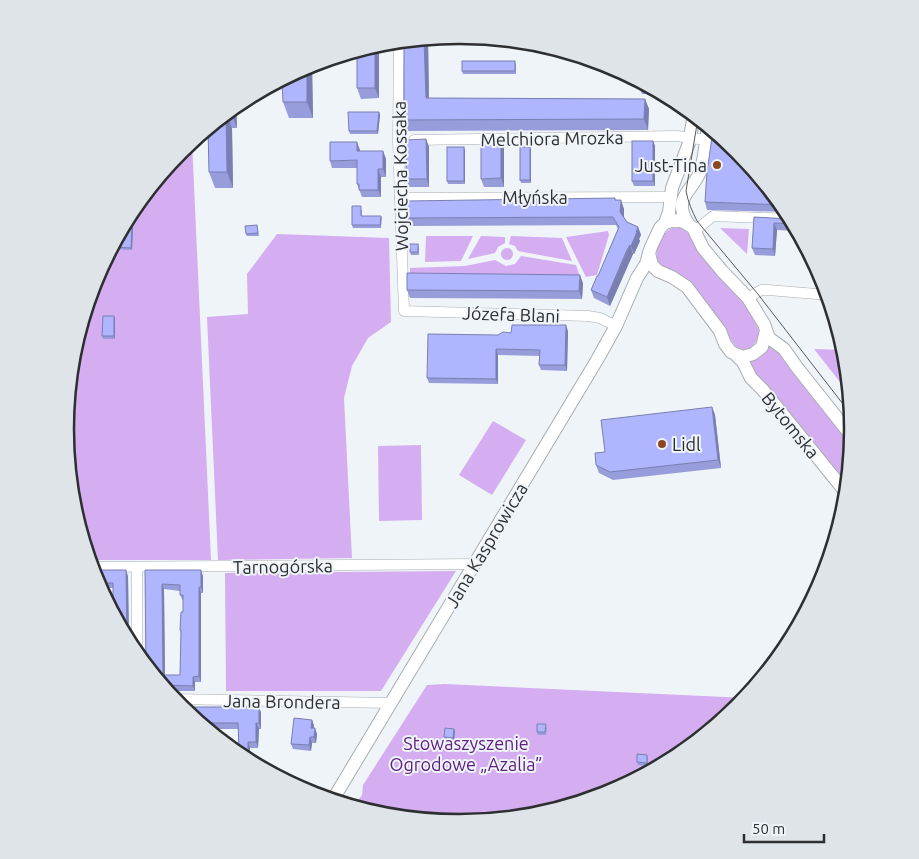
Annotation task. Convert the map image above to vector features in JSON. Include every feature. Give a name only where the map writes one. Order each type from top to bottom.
[{"type":"street","name":"Wojciecha Kossaka","points":[[398,49],[398,141],[404,311]]},
{"type":"street","points":[[665,223],[669,212],[670,197],[690,138],[693,122]]},
{"type":"street","points":[[707,133],[701,168],[695,181],[682,199],[683,212],[703,248],[748,298],[770,338],[784,349],[845,428]]},
{"type":"street","name":"Melchiora Mrozka","points":[[398,141],[677,136],[706,140]]},
{"type":"street","name":"Młyńska","points":[[400,198],[670,197]]},
{"type":"street","points":[[692,228],[713,216],[782,219]]},
{"type":"street","points":[[665,223],[675,220],[692,228]]},
{"type":"street","name":"Jana Kasprowicza","points":[[336,795],[588,376],[616,326],[646,264],[657,232],[665,223]]},
{"type":"street","points":[[649,253],[654,268],[663,274]]},
{"type":"street","points":[[634,286],[642,278],[649,275],[663,274]]},
{"type":"street","name":"Bytomska","points":[[663,274],[680,281],[687,287],[720,331],[727,348],[743,362],[751,378],[763,390],[841,486]]},
{"type":"street","points":[[748,298],[761,290],[821,295]]},
{"type":"street","name":"Józefa Blani","points":[[404,311],[594,316],[616,326]]},
{"type":"street","points":[[736,355],[748,356],[758,351],[764,342],[766,330]]},
{"type":"street","name":"Tarnogórska","points":[[99,567],[475,564]]},
{"type":"street","points":[[136,568],[137,641]]},
{"type":"street","name":"Jana Brondera","points":[[184,699],[391,703]]},
{"type":"green space","points":[[192,152],[211,560],[97,560],[81,505],[75,455],[75,404],[81,354],[94,306],[103,282],[125,237],[139,215],[169,175]]},
{"type":"green space","points":[[676,227],[688,233],[750,311],[760,333],[757,341],[749,348],[737,348],[697,293],[660,265],[657,260],[659,242],[666,232]]},
{"type":"green space","points":[[720,228],[749,229],[747,254]]},
{"type":"green space","points":[[608,231],[609,235],[597,275],[586,277],[566,237]]},
{"type":"green space","points":[[277,234],[389,238],[391,322],[368,338],[352,366],[344,398],[352,558],[218,560],[207,317],[248,314],[247,274]]},
{"type":"green space","points":[[426,236],[473,236],[461,261],[425,262]]},
{"type":"green space","points":[[481,236],[505,237],[505,243],[498,247],[495,253],[468,259]]},
{"type":"green space","points":[[511,236],[562,238],[572,261],[518,251],[515,246],[509,244]]},
{"type":"green space","points":[[505,248],[509,248],[513,254],[509,260],[505,260],[501,256],[501,252]]},
{"type":"green space","points":[[521,256],[576,265],[580,277],[410,275],[410,268],[465,266],[495,260],[506,266],[515,264]]},
{"type":"green space","points":[[770,344],[786,358],[791,370],[845,438],[842,480],[757,379],[748,360],[761,357]]},
{"type":"green space","points":[[814,349],[837,350],[842,385]]},
{"type":"green space","points":[[493,421],[526,440],[492,495],[459,475]]},
{"type":"green space","points":[[421,445],[422,520],[379,521],[378,446]]},
{"type":"green space","points":[[456,571],[381,691],[226,691],[225,573]]},
{"type":"green space","name":"Stowaszyszenie Ogrodowe „Azalia”","points":[[445,684],[736,698],[714,720],[694,736],[652,764],[607,786],[559,802],[510,812],[460,815],[409,812],[357,801],[362,795],[363,785],[427,685]]},
{"type":"building","points":[[424,46],[426,98],[645,99],[644,119],[404,120],[404,48],[409,47]]},
{"type":"building","points":[[375,53],[375,88],[357,88],[357,58]]},
{"type":"building","points":[[462,61],[515,61],[515,71],[462,71]]},
{"type":"building","points":[[307,75],[307,102],[283,102],[282,87]]},
{"type":"building","points":[[348,112],[379,112],[377,131],[349,131]]},
{"type":"building","points":[[226,122],[227,172],[209,172],[208,136]]},
{"type":"building","points":[[712,137],[750,175],[773,205],[705,202]]},
{"type":"building","points":[[481,138],[501,138],[501,178],[481,179]]},
{"type":"building","points":[[426,139],[427,179],[406,179],[406,140]]},
{"type":"building","points":[[632,141],[653,141],[653,181],[632,181]]},
{"type":"building","points":[[330,142],[357,142],[357,151],[383,151],[383,169],[378,169],[378,190],[359,190],[359,184],[357,184],[357,160],[330,161]]},
{"type":"building","points":[[447,147],[464,147],[464,181],[447,181]]},
{"type":"building","points":[[520,147],[530,147],[530,180],[520,180]]},
{"type":"building","points":[[615,198],[615,200],[621,200],[620,212],[627,222],[638,227],[607,297],[591,290],[619,227],[613,217],[406,218],[406,201]]},
{"type":"building","points":[[352,206],[361,206],[361,216],[381,216],[380,225],[352,225]]},
{"type":"building","points":[[754,217],[782,219],[785,224],[774,223],[773,249],[752,248]]},
{"type":"building","points":[[257,225],[258,233],[246,234],[245,226]]},
{"type":"building","points":[[132,226],[131,248],[120,247]]},
{"type":"building","points":[[410,244],[418,244],[418,252],[410,252]]},
{"type":"building","points":[[407,273],[580,275],[579,291],[407,290]]},
{"type":"building","points":[[103,316],[114,316],[114,336],[102,336]]},
{"type":"building","points":[[512,325],[566,325],[565,365],[539,365],[540,350],[496,349],[496,379],[427,378],[428,334],[498,335],[503,332],[511,333]]},
{"type":"building","name":"Lidl","points":[[712,407],[718,460],[610,472],[596,465],[595,453],[605,452],[601,420]]},
{"type":"building","points":[[100,570],[126,570],[127,625],[113,598],[113,583],[106,583]]},
{"type":"building","points":[[145,570],[201,570],[201,587],[199,587],[199,676],[193,677],[193,686],[170,685],[146,654]],"holes":[[[162,584],[180,585],[180,595],[183,595],[180,630],[180,675],[163,675]]]},
{"type":"building","points":[[192,707],[259,707],[259,723],[256,723],[256,742],[248,742],[248,750],[239,746],[238,723],[209,723]]},
{"type":"building","points":[[294,718],[312,720],[311,728],[315,728],[314,737],[310,737],[309,745],[291,744]]},
{"type":"building","points":[[537,724],[546,724],[545,732],[537,732]]},
{"type":"building","points":[[445,728],[454,729],[453,738],[444,737]]},
{"type":"building","points":[[637,754],[647,755],[647,763],[637,762]]},
{"type":"tram line","points":[[697,125],[686,191],[697,221],[757,293],[844,405]]},
{"type":"place","name":"Just-Tina","points":[[717,165]]},
{"type":"place","name":"Lidl","points":[[662,444]]}]
